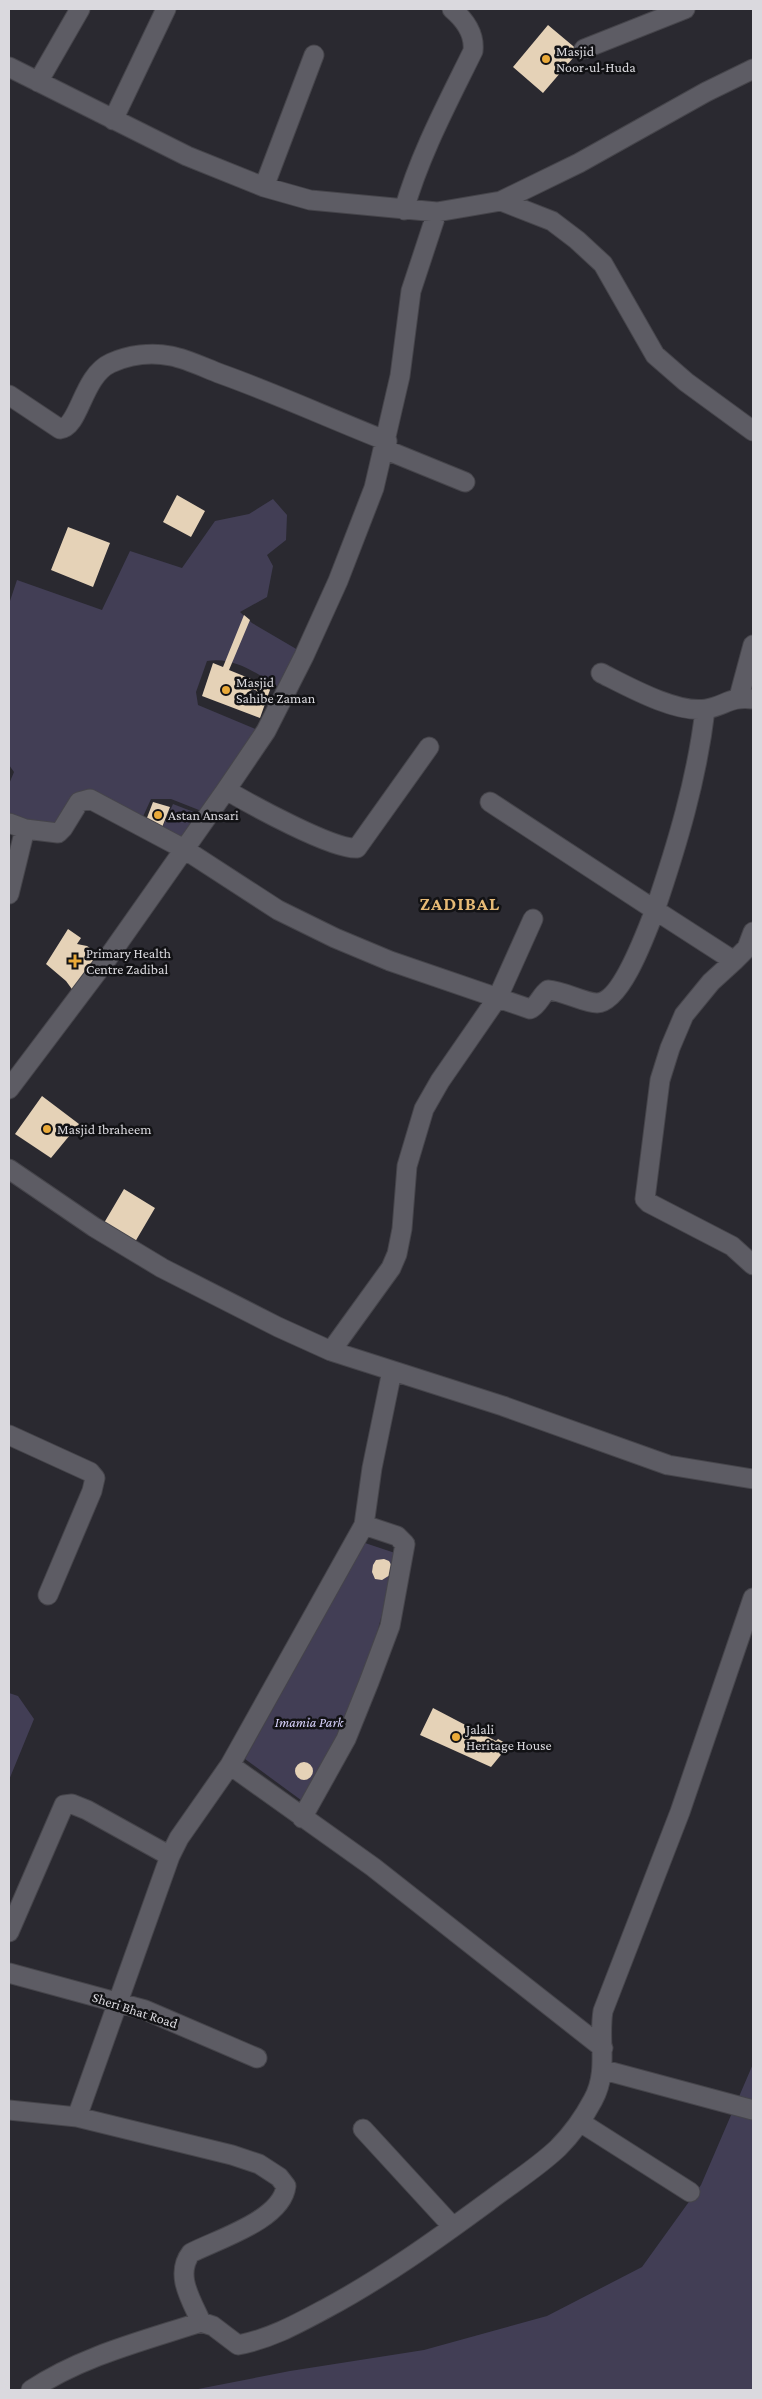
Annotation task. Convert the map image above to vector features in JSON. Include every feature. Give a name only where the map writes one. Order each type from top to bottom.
[{"type":"street","points":[[38,82],[80,9]]},
{"type":"street","points":[[113,120],[166,9]]},
{"type":"street","points":[[404,210],[414,174],[429,138],[473,51],[474,40],[463,19],[452,9]]},
{"type":"street","points":[[584,49],[685,9]]},
{"type":"street","points":[[264,187],[314,55]]},
{"type":"street","points":[[9,67],[187,156],[264,187],[310,200],[438,212],[501,201],[579,163],[706,92],[753,69]]},
{"type":"street","points":[[501,201],[552,221],[577,240],[603,264],[655,355],[686,382],[753,431]]},
{"type":"street","points":[[9,1089],[108,959],[226,790],[266,731],[304,656],[338,581],[371,497],[400,376],[411,292],[438,212]]},
{"type":"street","points":[[9,394],[60,429],[66,429],[73,421],[85,390],[97,373],[108,364],[145,354],[172,356],[240,381],[465,482]]},
{"type":"street","points":[[601,673],[662,703],[705,710],[746,698],[753,645]]},
{"type":"street","points":[[9,894],[17,826],[58,832],[63,828],[79,802],[90,799],[184,849],[278,910],[327,934],[390,961],[530,1009],[535,1006],[548,990],[598,1003],[609,998],[618,987],[635,959],[655,910],[687,804],[700,752],[705,710]]},
{"type":"street","points":[[226,790],[268,813],[348,849],[357,848],[429,747]]},
{"type":"street","points":[[490,802],[734,961]]},
{"type":"street","points":[[331,1350],[391,1268],[397,1254],[402,1229],[408,1166],[424,1109],[440,1081],[498,997],[533,919]]},
{"type":"street","points":[[753,932],[747,948],[712,982],[684,1015],[670,1048],[660,1080],[645,1199],[649,1203],[732,1246],[753,1265]]},
{"type":"street","points":[[9,1169],[94,1227],[162,1268],[278,1327],[331,1350],[503,1406],[668,1465],[753,1479]]},
{"type":"street","points":[[77,2117],[116,2002],[170,1856],[179,1838],[230,1765],[364,1525],[372,1468],[392,1371]]},
{"type":"street","points":[[9,1435],[90,1472],[95,1478],[92,1492],[48,1595]]},
{"type":"street","points":[[302,1818],[346,1739],[390,1626],[405,1544],[398,1536],[364,1525]]},
{"type":"street","points":[[31,2390],[52,2376],[91,2358],[201,2322],[213,2326],[238,2344],[270,2336],[293,2327],[362,2289],[453,2227],[557,2148],[580,2122],[595,2097],[604,2070],[600,2028],[603,2011],[680,1812],[753,1598]]},
{"type":"street","points":[[230,1765],[373,1867],[603,2048]]},
{"type":"street","points":[[9,1932],[64,1805],[72,1804],[87,1810],[170,1856]]},
{"type":"street","name":"Sheri Bhat Road","points":[[9,1974],[145,2010],[257,2058]]},
{"type":"street","points":[[604,2070],[753,2110]]},
{"type":"street","points":[[9,2110],[77,2117],[232,2155],[259,2164],[280,2177],[286,2186],[285,2196],[272,2210],[256,2222],[191,2253],[185,2260],[183,2270],[184,2284],[201,2322]]},
{"type":"street","points":[[580,2122],[690,2192]]},
{"type":"street","points":[[363,2129],[453,2227]]},
{"type":"green space","points":[[273,499],[287,515],[286,540],[267,555],[273,566],[267,597],[240,612],[252,623],[298,650],[280,689],[255,672],[236,664],[227,661],[207,661],[196,692],[198,705],[260,731],[204,812],[171,799],[151,799],[141,821],[95,795],[53,829],[9,816],[9,784],[14,772],[9,765],[9,604],[17,580],[102,610],[130,551],[182,568],[215,521],[249,514]]},
{"type":"green space","points":[[173,804],[204,816],[184,846],[161,830]]},
{"type":"green space","name":"Imamia Park","points":[[365,1543],[398,1554],[365,1678],[305,1803],[245,1759]]},
{"type":"green space","points":[[9,1693],[18,1696],[34,1719],[9,1780]]},
{"type":"green space","points":[[753,2064],[753,2390],[193,2390],[290,2371],[424,2350],[547,2316],[642,2267],[701,2185]]},
{"type":"building","name":"Masjid Noor-ul-Huda","points":[[548,25],[579,51],[543,93],[513,67]]},
{"type":"building","points":[[177,495],[205,511],[191,537],[163,522]]},
{"type":"building","points":[[68,527],[110,543],[93,587],[51,570]]},
{"type":"building","name":"Masjid Sahibe Zaman","points":[[244,615],[250,620],[229,670],[271,687],[260,718],[202,696],[213,663],[223,667]],"holes":[[[253,689],[257,691],[259,697],[257,701],[251,702],[246,698],[246,694]]]},
{"type":"building","name":"Astan Ansari","points":[[153,802],[170,807],[161,830],[145,823]]},
{"type":"building","name":"Primary Health Centre Zadibal","points":[[68,929],[81,938],[77,944],[87,946],[105,958],[77,996],[66,981],[46,964]]},
{"type":"building","name":"Masjid Ibraheem","points":[[42,1096],[79,1124],[51,1158],[15,1134]]},
{"type":"building","points":[[124,1189],[155,1208],[135,1242],[104,1223]]},
{"type":"building","points":[[384,1559],[389,1561],[393,1568],[390,1575],[382,1580],[375,1579],[372,1572],[373,1565],[376,1560]]},
{"type":"building","name":"Jalali Heritage House","points":[[433,1708],[496,1741],[498,1739],[509,1745],[491,1767],[420,1735]]},
{"type":"building","points":[[304,1762],[310,1765],[313,1771],[310,1777],[304,1780],[298,1777],[295,1771],[298,1765]]},
{"type":"place","name":"Masjid Noor-ul-Huda","points":[[546,59]]},
{"type":"place","name":"Masjid Sahibe Zaman","points":[[226,690]]},
{"type":"place","name":"Astan Ansari","points":[[158,815]]},
{"type":"place","name":"Primary Health Centre Zadibal","points":[[75,961]]},
{"type":"place","name":"Masjid Ibraheem","points":[[47,1129]]},
{"type":"place","name":"Jalali Heritage House","points":[[456,1737]]},
{"type":"district","name":"ZADIBAL","points":[[460,903]]}]
